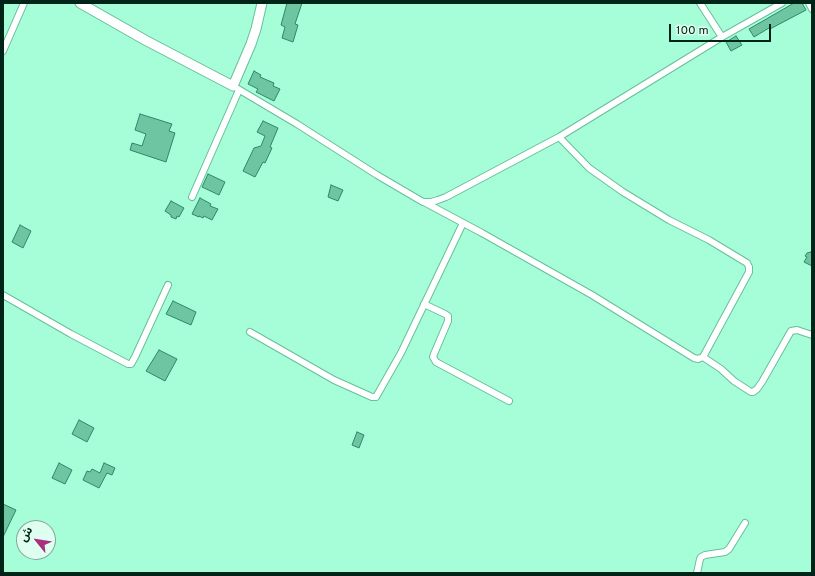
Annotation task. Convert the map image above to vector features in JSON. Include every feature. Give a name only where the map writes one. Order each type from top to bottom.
[{"type":"main road","points":[[80,3],[145,40],[236,88],[251,44],[262,3]]},
{"type":"street","points":[[3,51],[24,3]]},
{"type":"street","points":[[700,3],[722,37]]},
{"type":"street","points":[[423,202],[438,200],[446,197],[559,136],[722,37],[782,3]]},
{"type":"street","points":[[809,3],[812,9]]},
{"type":"street","points":[[192,197],[236,88],[423,202],[592,295],[694,358],[703,357],[748,391],[753,392],[757,389],[792,331],[797,330],[812,335]]},
{"type":"street","points":[[559,136],[589,168],[623,192],[669,220],[709,240],[747,263],[749,272],[703,357]]},
{"type":"street","points":[[250,332],[334,380],[374,398],[376,397],[401,353],[463,223]]},
{"type":"street","points":[[3,295],[90,344],[128,364],[131,364],[168,285]]},
{"type":"street","points":[[424,304],[448,316],[448,321],[433,357],[436,362],[509,401]]},
{"type":"street","points":[[697,573],[701,557],[726,552],[745,522]]},
{"type":"building","points":[[287,3],[302,3],[295,24],[298,25],[293,42],[282,38],[285,27],[281,25]]},
{"type":"building","points":[[794,3],[802,3],[806,10],[754,37],[749,29]]},
{"type":"building","points":[[736,36],[742,45],[731,51],[726,42]]},
{"type":"building","points":[[254,71],[261,75],[260,77],[274,83],[273,86],[280,89],[274,101],[256,92],[258,89],[248,84]]},
{"type":"building","points":[[140,114],[172,124],[169,131],[175,133],[166,162],[130,150],[132,143],[142,146],[146,134],[135,130]]},
{"type":"building","points":[[263,121],[278,128],[270,147],[272,148],[265,163],[263,162],[255,177],[243,171],[254,148],[261,146],[265,136],[257,132]]},
{"type":"building","points":[[208,174],[225,182],[219,195],[202,187]]},
{"type":"building","points":[[331,185],[343,190],[338,201],[328,197]]},
{"type":"building","points":[[200,198],[211,204],[210,206],[218,209],[212,220],[204,216],[203,218],[192,214]]},
{"type":"building","points":[[171,201],[184,208],[179,217],[177,216],[176,219],[171,217],[171,215],[165,211]]},
{"type":"building","points":[[20,225],[31,231],[23,248],[12,242]]},
{"type":"building","points":[[812,250],[812,266],[804,262],[807,257],[805,256],[807,253],[811,252]]},
{"type":"building","points":[[173,301],[196,312],[191,325],[166,314]]},
{"type":"building","points":[[159,350],[177,359],[165,381],[146,371]]},
{"type":"building","points":[[79,420],[94,428],[87,442],[72,434]]},
{"type":"building","points":[[357,432],[364,435],[359,448],[352,445]]},
{"type":"building","points":[[59,463],[72,470],[65,484],[52,478]]},
{"type":"building","points":[[104,463],[115,468],[112,475],[107,473],[99,488],[83,480],[87,471],[90,472],[92,469],[100,473]]},
{"type":"building","points":[[3,504],[16,510],[3,537]]}]
